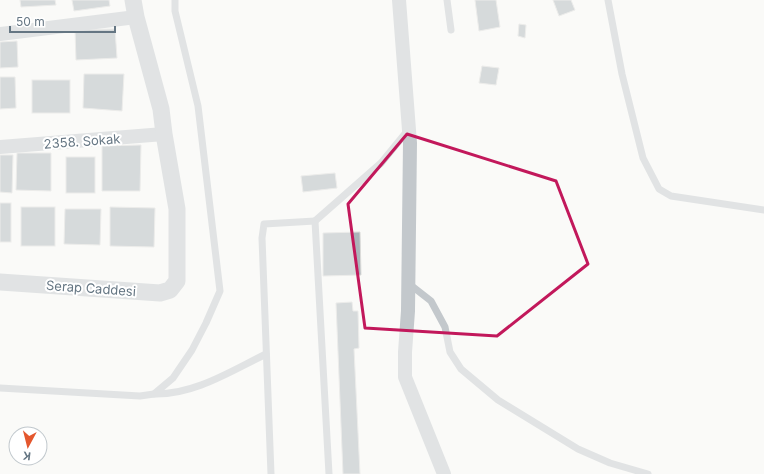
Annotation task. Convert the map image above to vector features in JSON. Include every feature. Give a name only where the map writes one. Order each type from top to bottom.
[{"type":"street","points":[[134,0],[136,17],[161,109],[164,134]]},
{"type":"street","points":[[399,0],[410,143],[405,377],[444,474]]},
{"type":"street","points":[[0,34],[136,17]]},
{"type":"street","name":"2358. Sokak","points":[[0,147],[164,134]]},
{"type":"street","name":"Serap Caddesi","points":[[0,282],[160,293],[170,290],[177,281],[177,209],[164,134]]},
{"type":"lane","points":[[154,394],[173,378],[192,350],[206,323],[220,290],[198,106],[175,11],[175,0]]},
{"type":"lane","points":[[446,0],[451,30]]},
{"type":"lane","points":[[608,0],[622,74],[643,158],[659,189],[672,196],[764,210]]},
{"type":"lane","points":[[271,474],[262,238],[264,224],[315,221],[381,163],[409,128]]},
{"type":"lane","points":[[315,221],[329,474]]},
{"type":"lane","points":[[408,283],[431,301],[445,327],[450,352],[461,369],[498,400],[578,449],[610,463],[648,474]]},
{"type":"lane","points":[[0,388],[132,396],[169,394],[198,386],[266,354]]},
{"type":"highlighted area","points":[[407,134],[556,181],[588,264],[497,336],[365,328],[348,204]]},
{"type":"building","points":[[20,0],[55,0],[56,5],[21,7]]},
{"type":"building","points":[[72,0],[109,0],[110,6],[74,11]]},
{"type":"building","points":[[475,0],[496,0],[500,27],[479,31]]},
{"type":"building","points":[[553,0],[571,0],[575,10],[559,16]]},
{"type":"building","points":[[519,24],[526,25],[525,38],[518,36]]},
{"type":"building","points":[[115,29],[117,58],[76,60],[75,30]]},
{"type":"building","points":[[17,41],[18,67],[0,68],[0,42]]},
{"type":"building","points":[[482,66],[499,68],[496,85],[479,83]]},
{"type":"building","points":[[84,74],[124,74],[122,111],[83,108]]},
{"type":"building","points":[[0,77],[15,77],[16,108],[0,109]]},
{"type":"building","points":[[32,80],[70,80],[70,113],[32,113]]},
{"type":"building","points":[[141,145],[140,191],[102,191],[102,146]]},
{"type":"building","points":[[17,153],[51,153],[51,191],[16,190]]},
{"type":"building","points":[[0,155],[13,155],[12,193],[0,192]]},
{"type":"building","points":[[66,157],[95,157],[95,193],[66,193]]},
{"type":"building","points":[[335,173],[337,188],[303,192],[301,176]]},
{"type":"building","points":[[0,203],[11,203],[11,242],[0,242]]},
{"type":"building","points":[[21,207],[55,207],[55,246],[21,246]]},
{"type":"building","points":[[110,207],[155,208],[154,247],[110,246]]},
{"type":"building","points":[[65,209],[101,209],[100,245],[64,244]]},
{"type":"building","points":[[360,232],[361,275],[323,276],[323,233]]},
{"type":"building","points":[[352,302],[353,311],[358,311],[359,348],[354,349],[360,474],[343,474],[336,303]]}]
